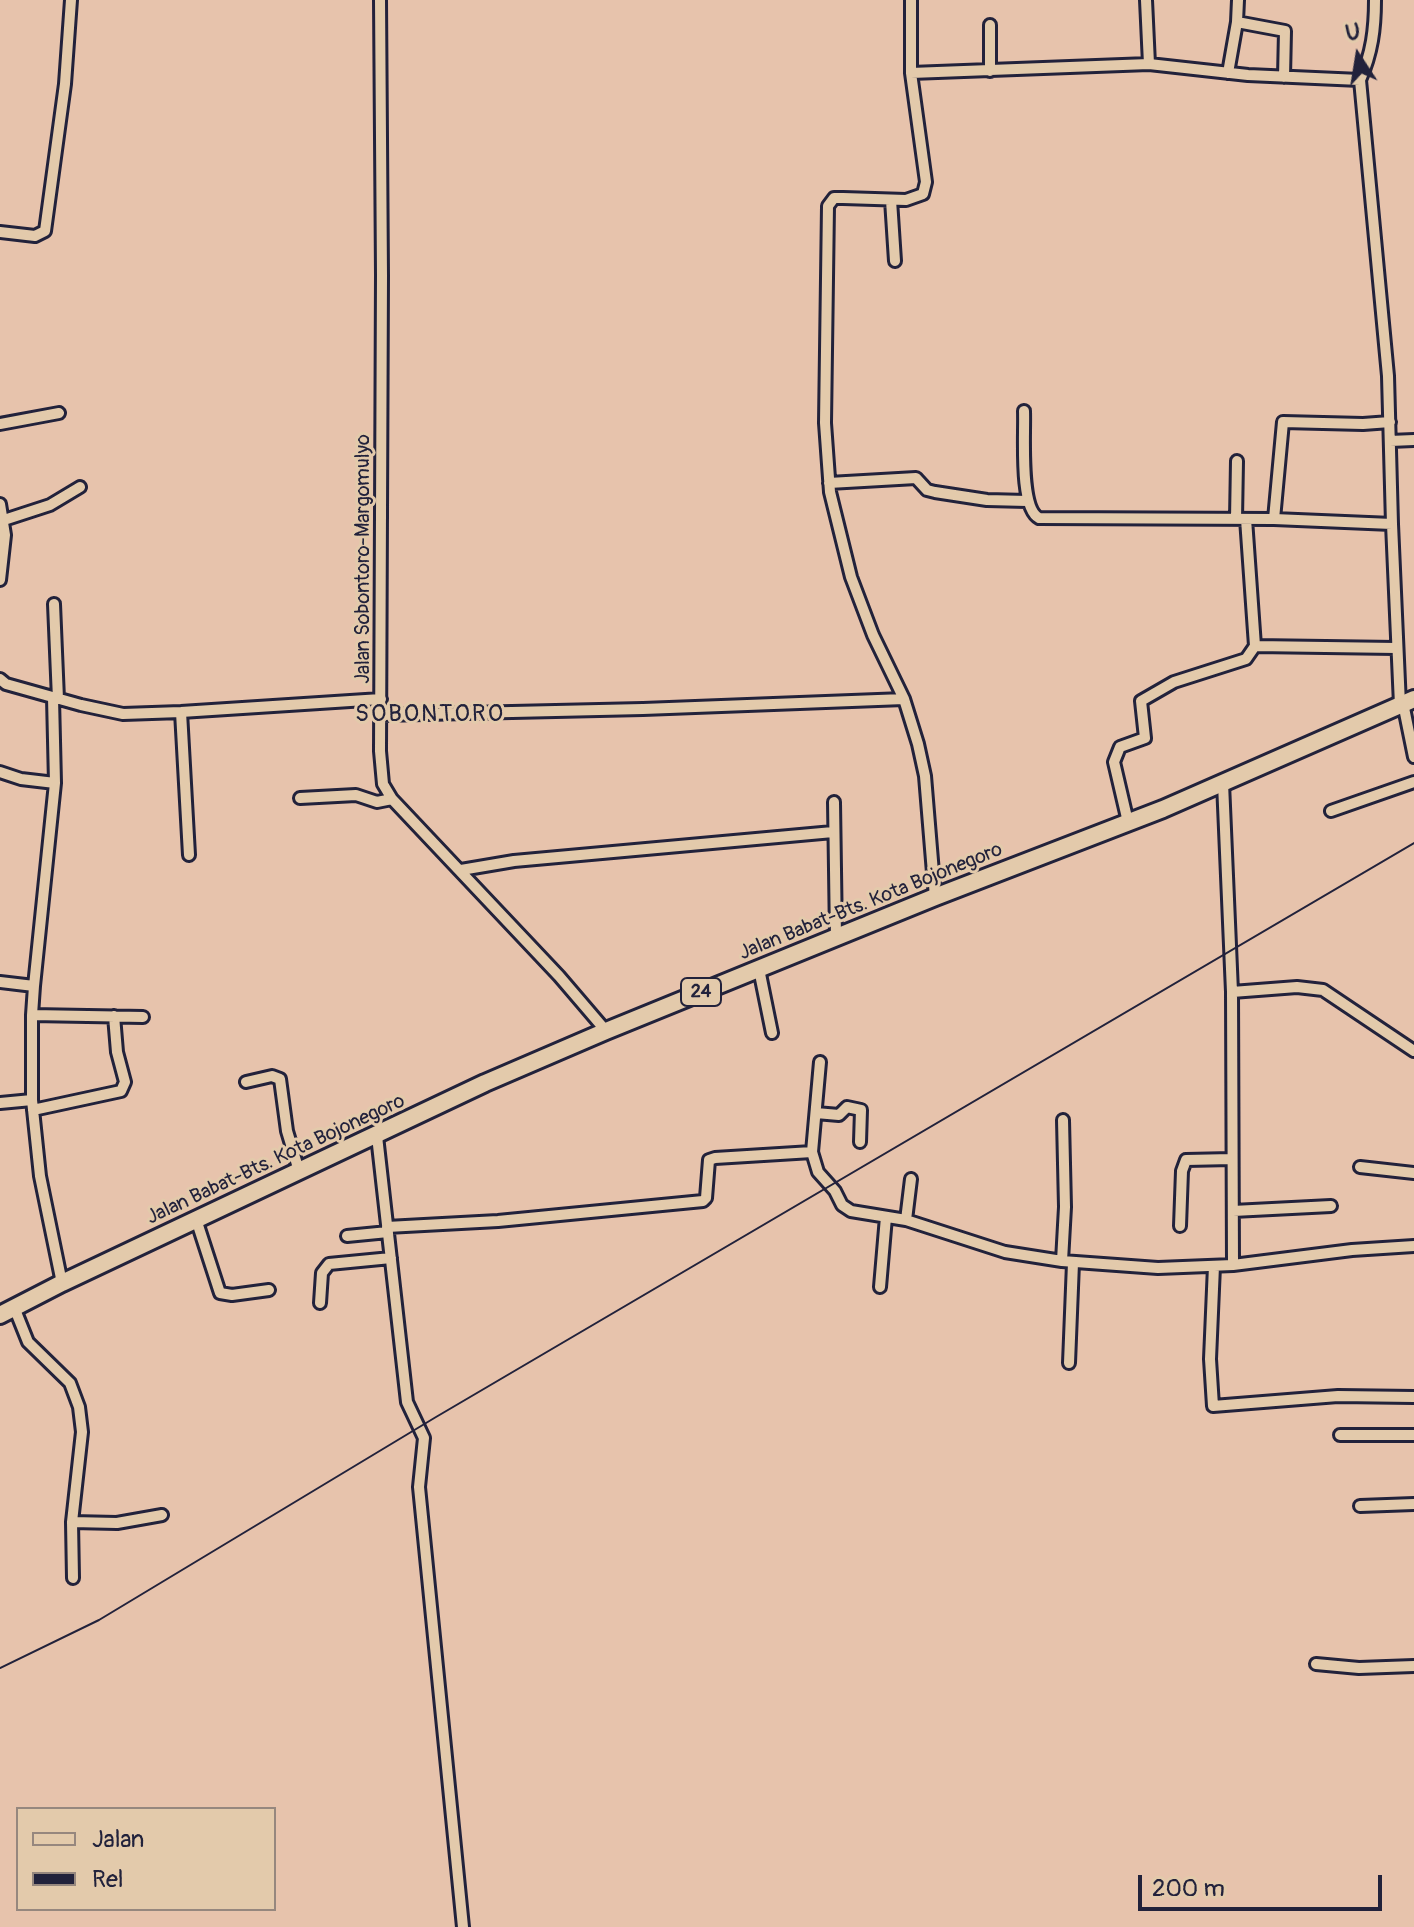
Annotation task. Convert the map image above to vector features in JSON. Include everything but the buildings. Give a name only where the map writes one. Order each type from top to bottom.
[{"type":"highway","name":"Jalan Babat-Bts. Kota Bojonegoro","points":[[7,1311],[485,1083],[836,937],[1223,783],[1406,702]]},
{"type":"street","points":[[0,232],[38,236],[45,231],[65,84],[71,0]]},
{"type":"street","name":"Jalan Sobontoro-Margomulyo","points":[[380,0],[382,776],[392,799],[461,870],[606,1031]]},
{"type":"street","points":[[911,0],[911,73],[925,190],[916,198],[834,198],[828,206],[825,423],[829,483],[851,577],[873,635],[904,699],[918,744],[925,776],[935,897]]},
{"type":"street","points":[[1146,0],[1149,64]]},
{"type":"street","points":[[1228,73],[1238,0]]},
{"type":"street","points":[[1375,0],[1375,31],[1360,80],[1384,319],[1396,648],[1414,757]]},
{"type":"street","points":[[1237,22],[1285,31],[1284,77]]},
{"type":"street","points":[[990,25],[990,71]]},
{"type":"street","points":[[911,73],[1149,64],[1228,73],[1360,80]]},
{"type":"street","points":[[891,200],[895,261]]},
{"type":"street","points":[[1024,411],[1027,501],[1034,516],[1039,518],[1274,519],[1392,524]]},
{"type":"street","points":[[0,424],[59,413]]},
{"type":"street","points":[[1274,519],[1283,422],[1390,422]]},
{"type":"street","points":[[1390,441],[1414,440]]},
{"type":"street","points":[[1128,822],[1114,762],[1120,747],[1145,738],[1140,702],[1174,682],[1246,659],[1255,646],[1237,461]]},
{"type":"street","points":[[829,483],[916,478],[927,490],[935,492],[987,500],[1027,501]]},
{"type":"street","points":[[4,520],[50,505],[80,487]]},
{"type":"street","points":[[0,504],[4,520],[0,580]]},
{"type":"street","points":[[54,604],[55,783],[34,986],[32,1105],[40,1176],[62,1283]]},
{"type":"street","points":[[1255,646],[1396,648]]},
{"type":"street","points":[[0,679],[6,684],[115,713],[181,712],[381,699]]},
{"type":"street","points":[[381,715],[904,699]]},
{"type":"street","points":[[181,712],[189,855]]},
{"type":"street","points":[[0,772],[55,783]]},
{"type":"street","points":[[1331,811],[1414,782]]},
{"type":"street","points":[[1223,783],[1232,992],[1233,1265]]},
{"type":"street","points":[[300,798],[348,795],[377,802],[392,799]]},
{"type":"street","points":[[834,802],[836,937]]},
{"type":"street","points":[[461,870],[514,861],[833,832]]},
{"type":"street","points":[[759,969],[772,1033]]},
{"type":"street","points":[[0,982],[34,986]]},
{"type":"street","points":[[1232,992],[1297,987],[1323,990],[1414,1051]]},
{"type":"street","points":[[32,1015],[143,1017]]},
{"type":"street","points":[[0,1103],[32,1105],[121,1091],[125,1082],[117,1052],[114,1016]]},
{"type":"street","points":[[820,1062],[812,1152],[818,1172],[846,1209],[906,1220],[982,1246],[1067,1262],[1158,1268],[1233,1265],[1352,1250],[1414,1246]]},
{"type":"street","points":[[246,1082],[272,1076],[280,1079],[287,1131],[299,1171]]},
{"type":"street","points":[[816,1113],[839,1115],[847,1107],[861,1110],[860,1142]]},
{"type":"street","points":[[1063,1120],[1069,1363]]},
{"type":"street","points":[[377,1136],[407,1402],[424,1438],[419,1487],[463,1927]]},
{"type":"street","points":[[347,1236],[388,1229],[528,1219],[703,1201],[706,1198],[709,1160],[812,1152]]},
{"type":"street","points":[[1180,1226],[1182,1171],[1186,1160],[1232,1159]]},
{"type":"street","points":[[1360,1167],[1414,1173]]},
{"type":"street","points":[[906,1220],[911,1179]]},
{"type":"street","points":[[1233,1211],[1331,1206]]},
{"type":"street","points":[[880,1287],[886,1217]]},
{"type":"street","points":[[196,1219],[220,1293],[232,1295],[269,1290]]},
{"type":"street","points":[[320,1303],[322,1273],[329,1264],[391,1258]]},
{"type":"street","points":[[1214,1266],[1210,1359],[1214,1407],[1338,1396],[1414,1397]]},
{"type":"street","points":[[7,1311],[28,1342],[70,1383],[79,1407],[82,1432],[72,1522],[73,1578]]},
{"type":"street","points":[[1340,1435],[1414,1435]]},
{"type":"street","points":[[1360,1506],[1414,1504]]},
{"type":"street","points":[[72,1522],[117,1523],[162,1515]]},
{"type":"street","points":[[1316,1664],[1380,1669],[1414,1666]]},
{"type":"railway","points":[[0,1668],[99,1620],[436,1417],[1414,843]]},
{"type":"district","name":"SOBONTORO","points":[[430,715]]}]
